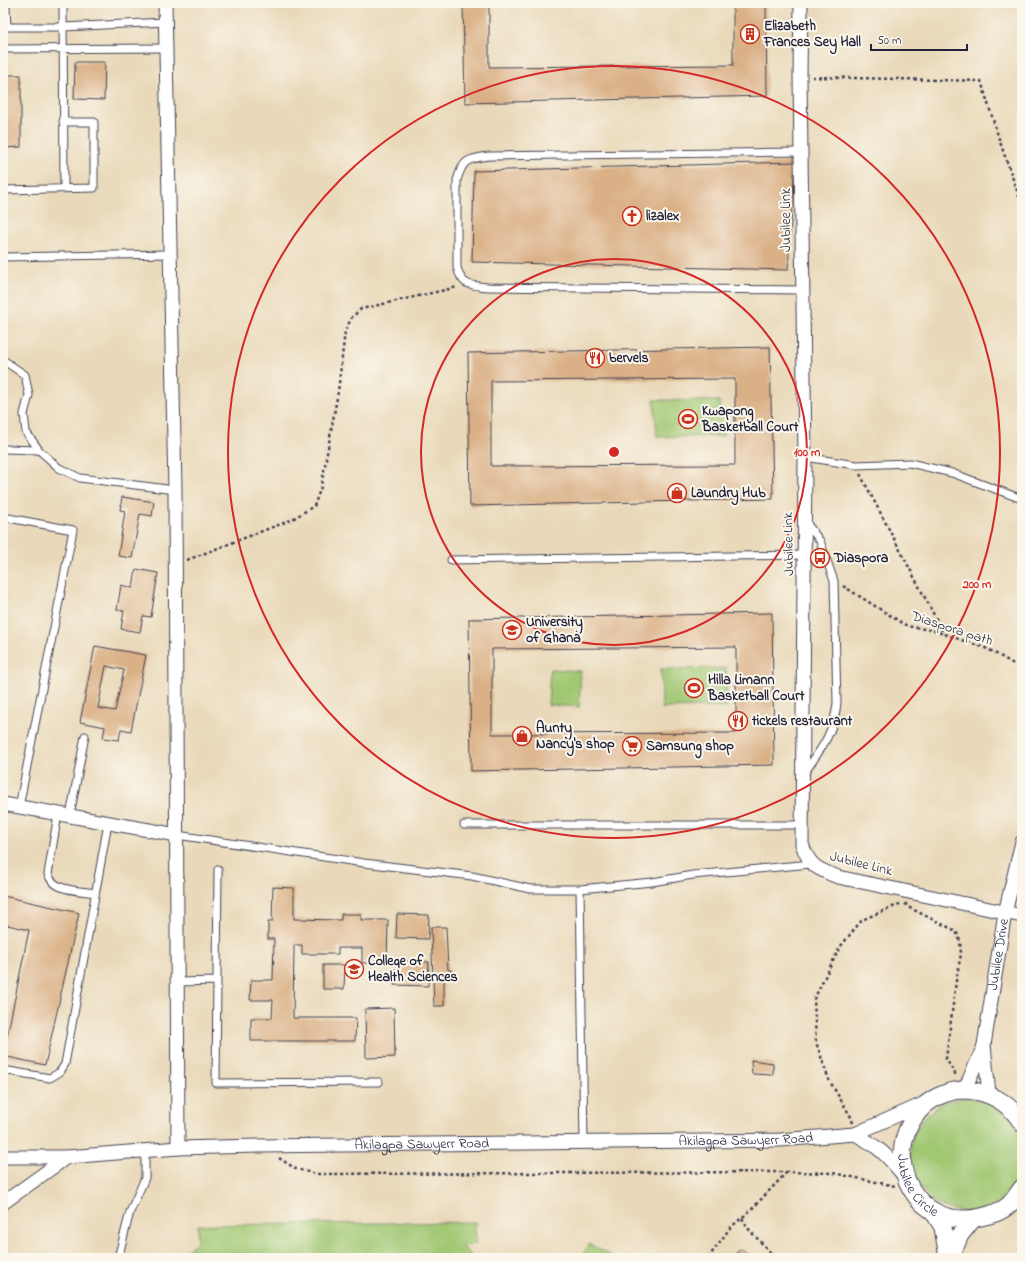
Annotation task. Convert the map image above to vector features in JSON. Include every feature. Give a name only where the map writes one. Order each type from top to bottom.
[{"type":"street","points":[[165,3],[176,564],[178,1148]]},
{"type":"street","name":"Jubilee Link","points":[[801,3],[800,76],[805,457],[802,844],[811,864],[820,871],[838,877],[901,896],[1022,916]]},
{"type":"street","points":[[3,804],[177,835]]},
{"type":"street","name":"Jubilee Drive","points":[[961,1090],[967,1084],[984,1045],[1005,913],[1022,842]]},
{"type":"street","name":"Jubilee Drive","points":[[984,1045],[989,1094]]},
{"type":"street","name":"Jubilee Circle","points":[[1022,1123],[1005,1103],[989,1094],[961,1090],[940,1095],[925,1103],[911,1121],[903,1139],[901,1157],[908,1183],[920,1202],[933,1211],[945,1216],[973,1219],[992,1215],[1015,1203],[1022,1188]]},
{"type":"street","name":"Akilagpa Sawyerr Road","points":[[3,1157],[67,1157],[178,1148],[780,1140],[855,1134],[925,1103]]},
{"type":"street","points":[[855,1134],[876,1145],[888,1155],[908,1183]]},
{"type":"street","points":[[3,1203],[67,1157]]},
{"type":"street","points":[[933,1211],[943,1227],[949,1258]]},
{"type":"street","points":[[949,1258],[960,1235],[973,1219]]},
{"type":"lane","points":[[63,3],[62,49],[64,189]]},
{"type":"lane","points":[[3,5],[6,8],[5,27],[63,27],[166,22]]},
{"type":"lane","points":[[3,49],[166,48]]},
{"type":"lane","points":[[3,190],[94,188],[94,122],[63,122]]},
{"type":"lane","points":[[802,152],[489,156],[470,158],[461,167],[457,180],[457,267],[460,279],[468,285],[488,287],[802,290]]},
{"type":"lane","points":[[3,257],[170,254]]},
{"type":"lane","points":[[3,360],[25,375],[29,395],[24,414],[26,432],[39,450],[59,468],[80,478],[175,490]]},
{"type":"lane","points":[[3,449],[39,450]]},
{"type":"lane","points":[[805,457],[856,465],[910,463],[952,473],[1022,499]]},
{"type":"lane","points":[[3,517],[73,530],[19,807]]},
{"type":"lane","points":[[803,774],[824,745],[835,719],[837,703],[834,581],[820,541],[804,519]]},
{"type":"lane","points":[[451,560],[805,555]]},
{"type":"lane","points":[[85,736],[48,874],[50,882],[57,886],[95,893]]},
{"type":"lane","points":[[3,1070],[50,1078],[60,1072],[65,1064],[108,823]]},
{"type":"lane","points":[[464,825],[802,825]]},
{"type":"lane","points":[[177,835],[364,863],[472,876],[530,889],[580,889],[652,882],[693,875],[811,864]]},
{"type":"lane","points":[[218,870],[216,1083],[379,1082]]},
{"type":"lane","points":[[580,889],[584,1142]]},
{"type":"lane","points":[[178,982],[217,981]]},
{"type":"lane","points":[[118,1258],[130,1212],[145,1178],[145,1151]]},
{"type":"path","points":[[800,76],[981,81],[1022,205]]},
{"type":"path","points":[[176,564],[291,520],[314,506],[321,487],[338,392],[345,331],[352,317],[361,309],[468,285]]},
{"type":"path","points":[[856,465],[944,634]]},
{"type":"path","name":"Diaspora path","points":[[834,581],[862,596],[907,626],[944,634],[988,649],[1022,669]]},
{"type":"path","points":[[855,1134],[851,1117],[829,1080],[816,1042],[814,999],[840,947],[862,920],[901,896],[908,907],[956,931],[960,941],[961,954],[946,1059],[958,1079],[961,1090]]},
{"type":"path","points":[[277,1157],[296,1169],[316,1174],[787,1172],[832,1173],[908,1183]]},
{"type":"path","points":[[708,1258],[730,1228],[742,1218],[787,1172]]},
{"type":"path","points":[[742,1218],[750,1231],[776,1258]]},
{"type":"shaded area","name":"University of Ghana","points":[[3,3],[1022,3],[1022,1258],[3,1258]]},
{"type":"green space","name":"Kwapong Basketball Court","points":[[654,400],[719,401],[723,436],[657,437]]},
{"type":"green space","name":"Hilla Limann Basketball Court","points":[[726,668],[727,707],[662,708],[661,669]]},
{"type":"green space","points":[[550,669],[581,671],[579,707],[548,705]]},
{"type":"green space","points":[[967,1098],[989,1102],[1007,1115],[1020,1133],[1024,1155],[1020,1177],[1007,1195],[989,1208],[967,1212],[945,1208],[927,1195],[914,1177],[910,1155],[914,1133],[927,1115],[945,1102]]},
{"type":"green space","points":[[475,1222],[476,1244],[461,1245],[473,1258],[439,1258],[433,1254],[432,1258],[217,1258],[217,1254],[209,1258],[177,1258],[197,1242],[198,1225]]},
{"type":"green space","points":[[589,1244],[615,1258],[581,1258]]},
{"type":"building","name":"Elizabeth Frances Sey Hall","points":[[463,3],[489,3],[489,67],[733,65],[733,3],[766,3],[767,96],[465,103]]},
{"type":"building","points":[[75,62],[105,62],[104,100],[74,99]]},
{"type":"building","points":[[3,75],[21,75],[21,147],[3,148]]},
{"type":"building","name":"lizalex","points":[[795,162],[788,270],[472,262],[474,171]]},
{"type":"building","points":[[770,347],[773,499],[470,506],[468,353]],"holes":[[[735,379],[735,465],[491,466],[491,381]]]},
{"type":"building","points":[[122,497],[154,502],[152,516],[140,514],[132,558],[118,556],[125,511],[120,510]]},
{"type":"building","points":[[136,569],[158,573],[151,617],[143,616],[140,632],[121,629],[124,611],[117,610],[121,585],[133,588]]},
{"type":"building","points":[[772,613],[774,765],[471,771],[469,619]],"holes":[[[736,647],[736,733],[492,734],[492,649]]]},
{"type":"building","points":[[3,622],[6,623],[4,635],[3,635]]},
{"type":"building","points":[[95,646],[146,655],[131,731],[121,729],[119,740],[103,738],[105,727],[80,722]],"holes":[[[106,666],[124,670],[115,711],[98,708]]]},
{"type":"building","points":[[273,887],[294,888],[294,919],[341,920],[341,914],[361,914],[361,920],[388,920],[387,963],[362,963],[362,948],[338,948],[338,954],[302,954],[302,945],[294,945],[293,1018],[356,1018],[355,1041],[251,1041],[251,1018],[272,1018],[273,1000],[250,1000],[251,980],[273,980],[274,939],[268,939],[268,922],[272,922]]},
{"type":"building","points":[[3,896],[79,913],[45,1065],[3,1056],[29,930],[3,924]]},
{"type":"building","points":[[397,914],[429,915],[428,939],[396,938]]},
{"type":"building","points":[[431,927],[446,927],[448,970],[451,970],[451,975],[444,975],[444,1006],[434,1006]]},
{"type":"building","points":[[395,960],[429,962],[428,986],[394,985]]},
{"type":"building","points":[[323,965],[345,965],[344,989],[323,989]]},
{"type":"building","points":[[394,1008],[395,1057],[366,1058],[365,1009]]},
{"type":"building","points":[[751,1060],[773,1063],[773,1075],[752,1074]]},
{"type":"building","points":[[3,1249],[12,1258],[3,1258]]},
{"type":"building","points":[[740,1249],[757,1258],[734,1258]]},
{"type":"place","name":"Elizabeth Frances Sey Hall","points":[[750,34]]},
{"type":"place","name":"lizalex","points":[[632,216]]},
{"type":"place","name":"bervels","points":[[595,358]]},
{"type":"place","name":"Kwapong Basketball Court","points":[[688,419]]},
{"type":"place","name":"Laundry Hub","points":[[677,493]]},
{"type":"place","name":"Diaspora","points":[[820,558]]},
{"type":"place","name":"University of Ghana","points":[[512,630]]},
{"type":"place","name":"Hilla Limann Basketball Court","points":[[694,688]]},
{"type":"place","name":"tickels restaurant","points":[[738,721]]},
{"type":"place","name":"Aunty Nancy's shop","points":[[522,736]]},
{"type":"place","name":"Samsung shop","points":[[632,746]]},
{"type":"place","name":"College of Health Sciences","points":[[354,969]]}]
